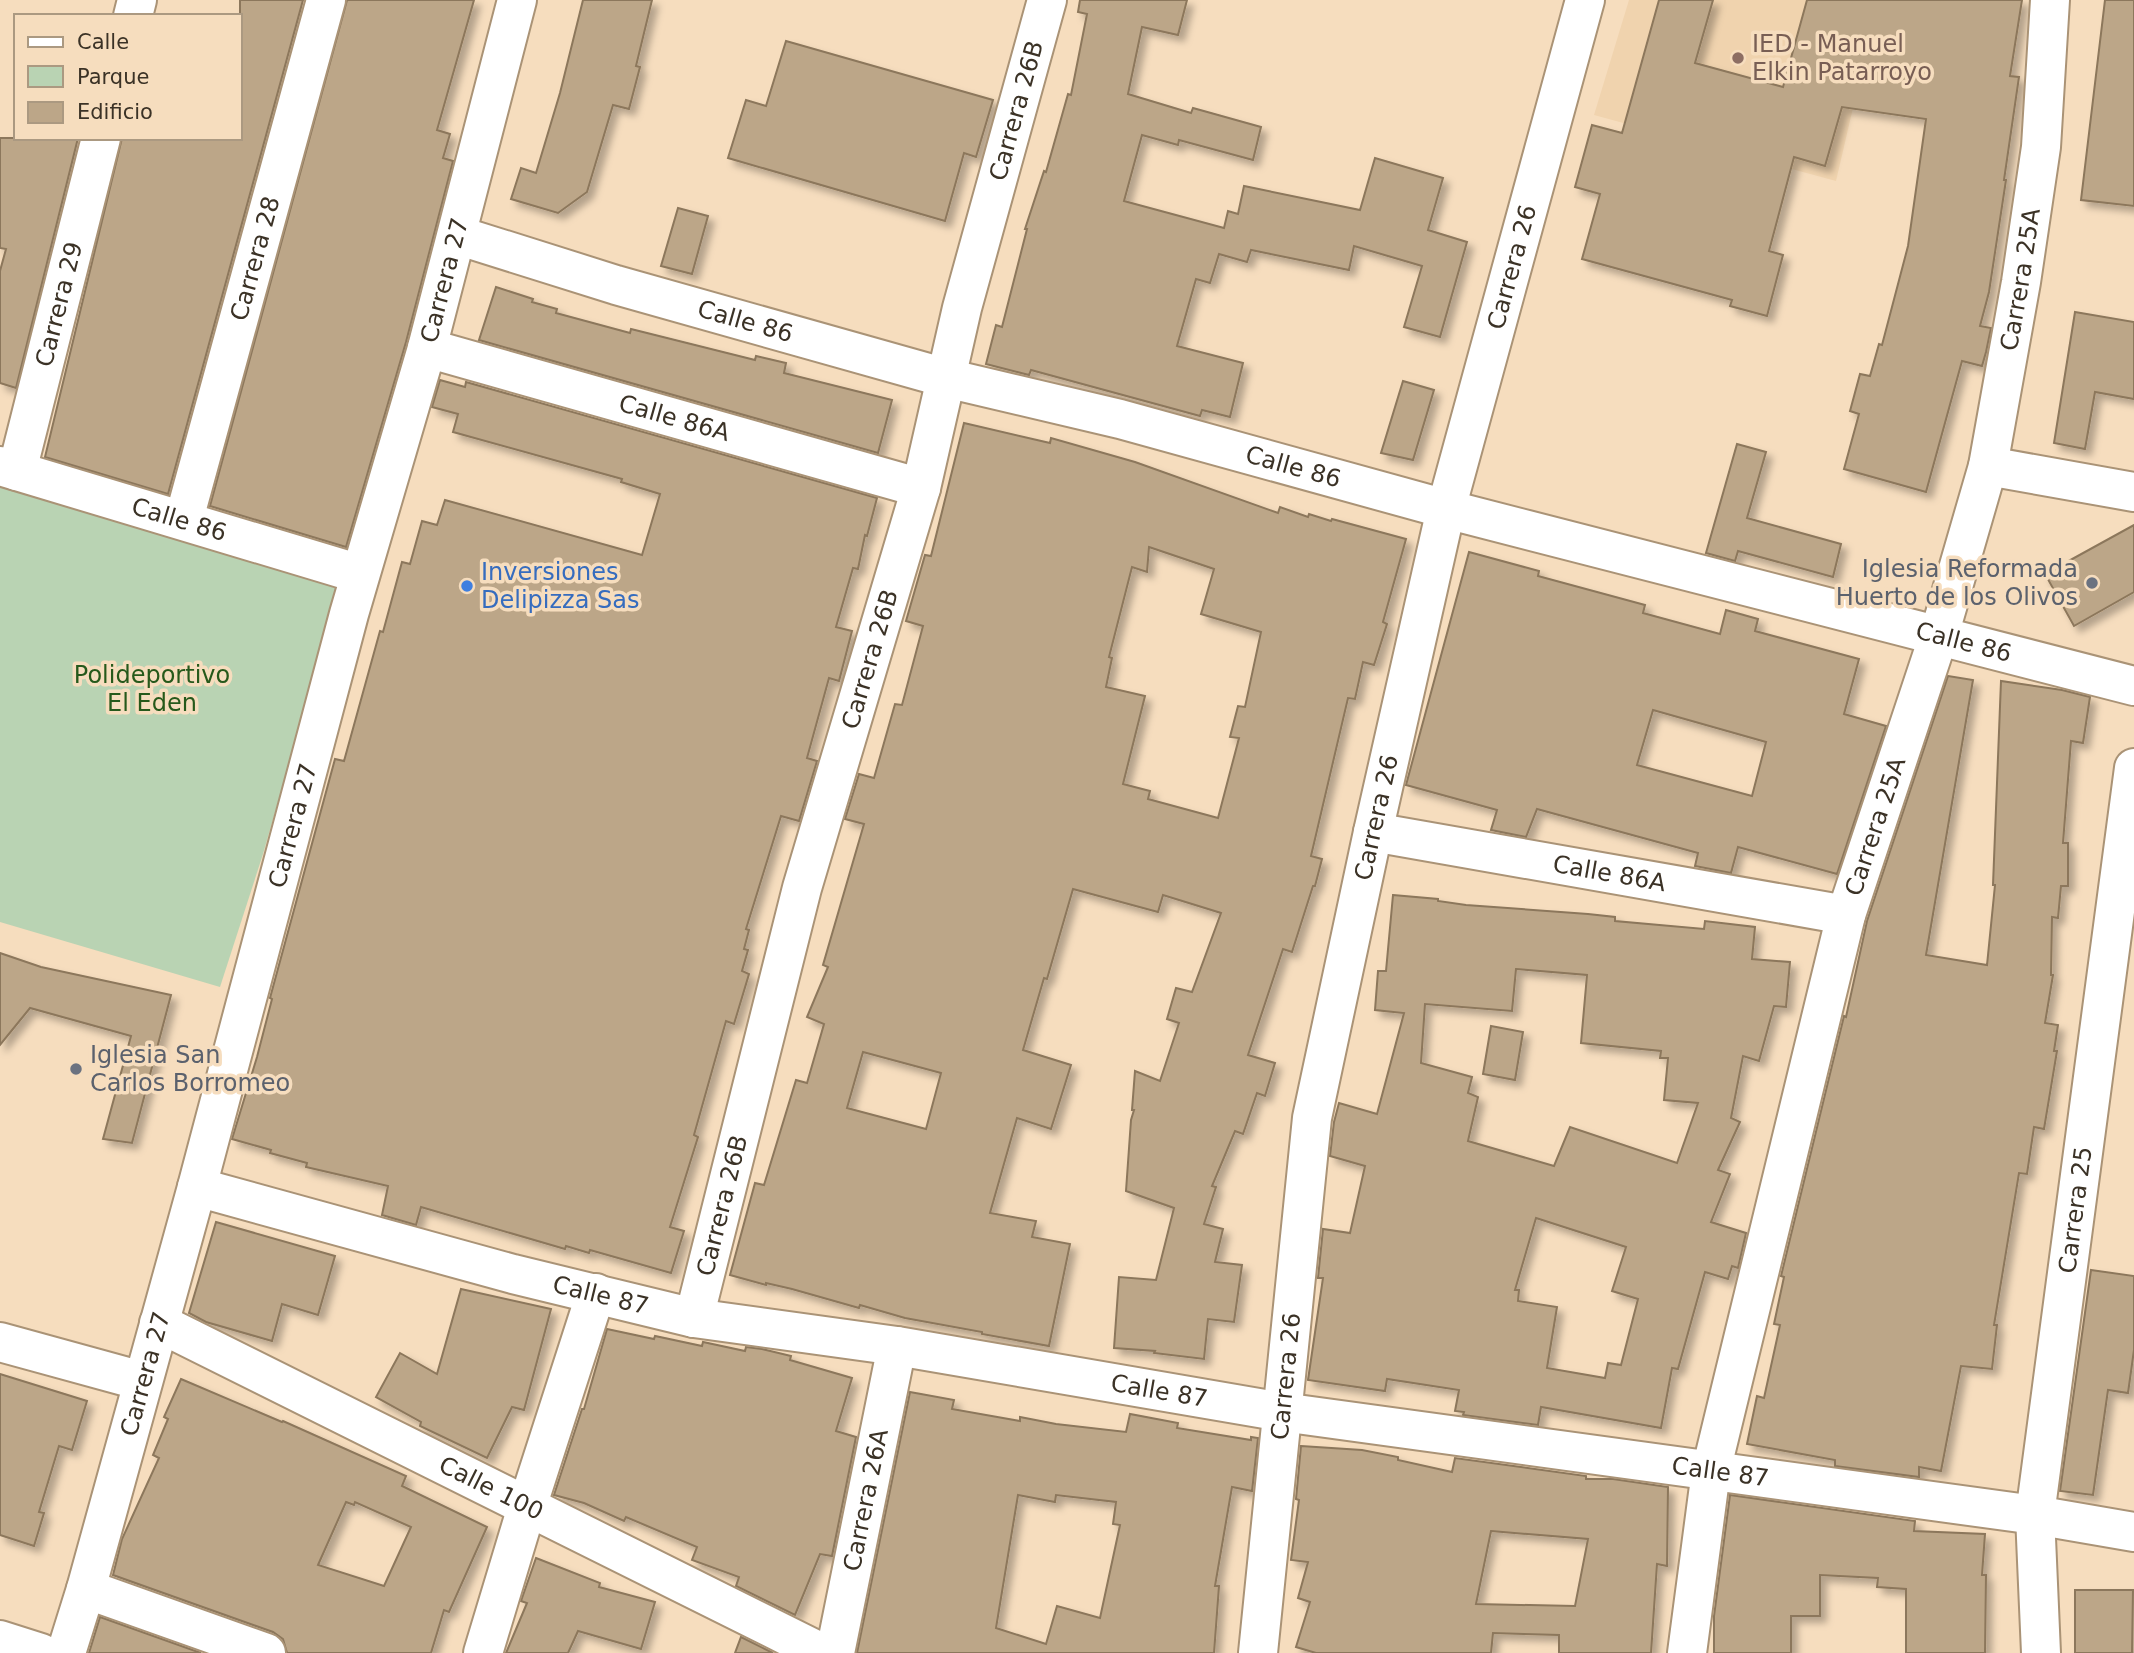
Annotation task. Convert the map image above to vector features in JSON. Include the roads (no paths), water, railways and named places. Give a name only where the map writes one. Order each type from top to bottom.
[{"type":"street","name":"Carrera 28","points":[[184,519],[326,0]]},
{"type":"street","name":"Carrera 27","points":[[66,1653],[197,1186],[360,574],[427,348],[517,0]]},
{"type":"street","name":"Carrera 26B","points":[[694,1318],[802,888],[921,488],[961,307],[1047,0]]},
{"type":"street","name":"Carrera 26","points":[[1258,1653],[1312,1118],[1446,509],[1585,0]]},
{"type":"street","name":"Carrera 25A","points":[[1687,1653],[1711,1471],[1846,915],[1939,635],[1988,466],[2021,282],[2041,147],[2050,0]]},
{"type":"street","name":"Carrera 29","points":[[8,468],[101,140]]},
{"type":"street","name":"Calle 86","points":[[457,235],[616,285],[947,378],[1120,419],[1446,509],[2134,686]]},
{"type":"street","name":"Calle 86A","points":[[427,348],[921,488]]},
{"type":"street","points":[[1988,466],[2134,492]]},
{"type":"street","name":"Calle 86","points":[[8,468],[360,574]]},
{"type":"street","name":"Carrera 25","points":[[2041,1653],[2035,1515],[2134,768]]},
{"type":"street","name":"Calle 86A","points":[[1373,832],[1846,915]]},
{"type":"street","name":"Calle 87","points":[[197,1186],[513,1274],[694,1318],[897,1346],[1282,1412],[2035,1515],[2134,1532]]},
{"type":"street","points":[[483,1653],[596,1293]]},
{"type":"street","name":"Calle 100","points":[[159,1322],[822,1653]]},
{"type":"street","points":[[0,1342],[142,1381]]},
{"type":"street","name":"Carrera 26A","points":[[835,1653],[897,1346]]},
{"type":"street","points":[[86,1589],[266,1653]]},
{"type":"street","points":[[0,1640],[41,1653]]},
{"type":"place","name":"IED - Manuel Elkin Patarroyo","points":[[1738,58]]},
{"type":"place","name":"Iglesia Reformada Huerto de los Olivos","points":[[2092,583]]},
{"type":"place","name":"Inversiones Delipizza Sas","points":[[467,586]]},
{"type":"place","name":"Iglesia San Carlos Borromeo","points":[[76,1069]]},
{"type":"park label","name":"Polideportivo El Eden","points":[[152,689]]}]
